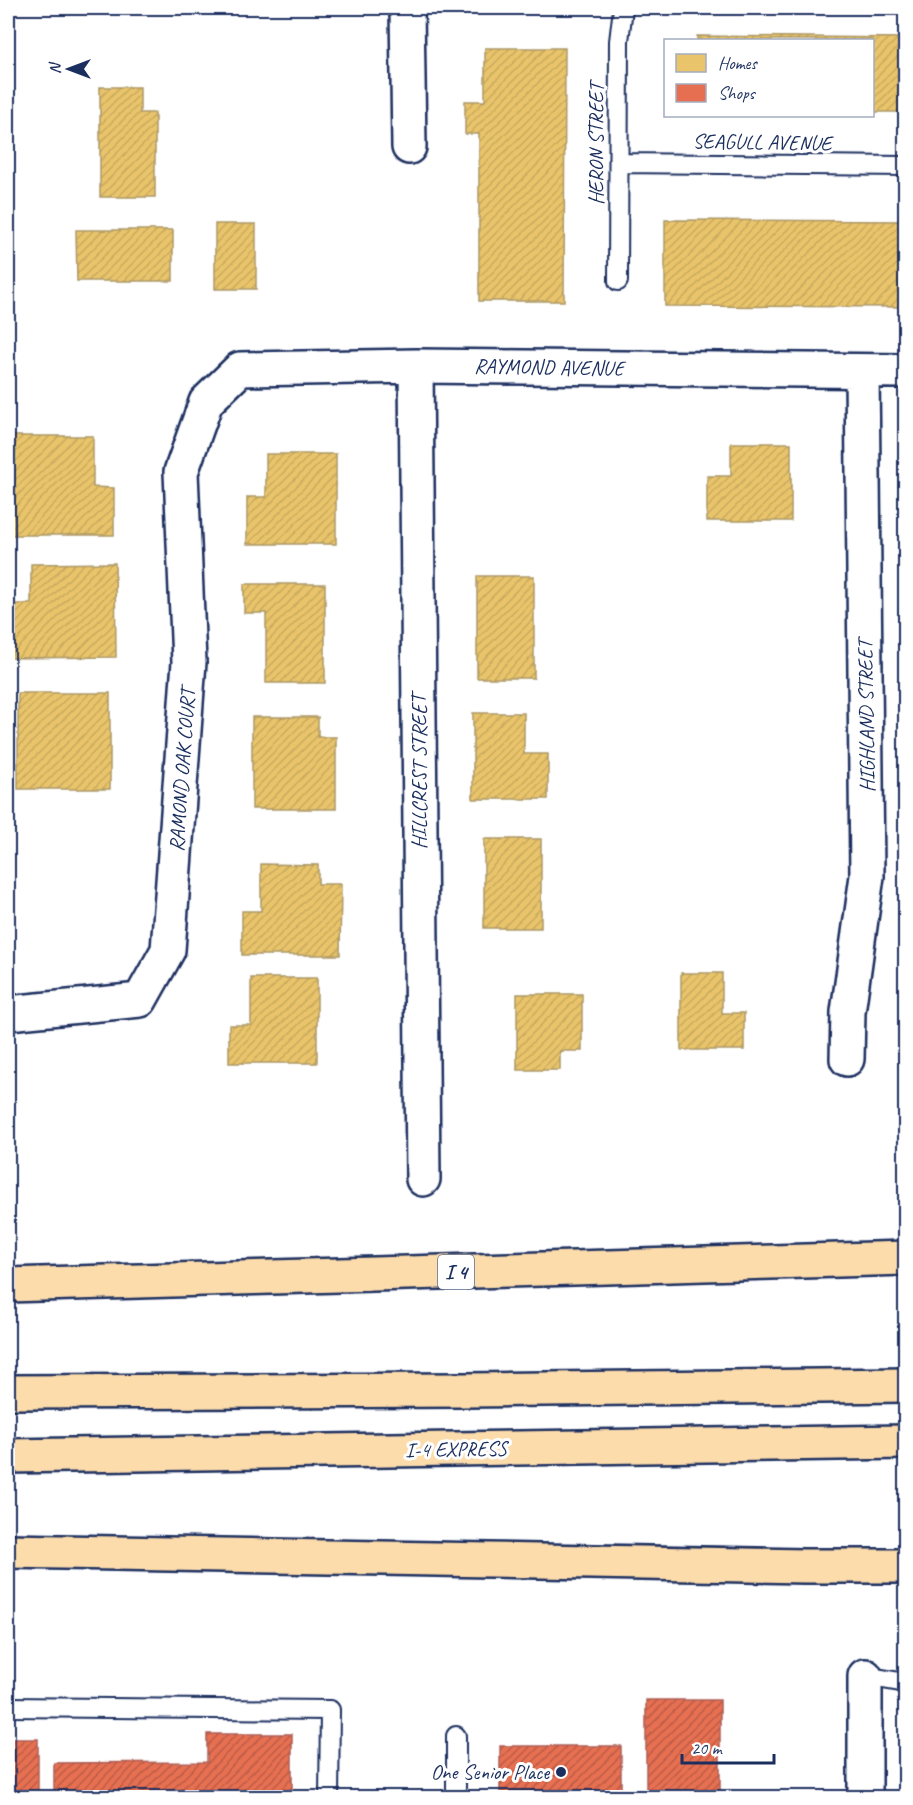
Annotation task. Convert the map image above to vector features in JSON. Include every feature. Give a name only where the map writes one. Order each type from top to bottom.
[{"type":"highway","name":"I 4","points":[[8,1285],[906,1258]]},
{"type":"highway","points":[[8,1392],[452,1390],[906,1384]]},
{"type":"highway","name":"I-4 EXPRESS","points":[[8,1456],[906,1442]]},
{"type":"highway","points":[[8,1551],[906,1566]]},
{"type":"street","points":[[407,8],[409,147]]},
{"type":"street","name":"RAYMOND AVENUE","points":[[206,402],[240,369],[416,366],[906,371]]},
{"type":"street","name":"HILLCREST STREET","points":[[416,366],[423,1179]]},
{"type":"street","name":"HIGHLAND STREET","points":[[847,1059],[848,1012],[867,876],[862,370]]},
{"type":"street","name":"RAMOND OAK COURT","points":[[8,1013],[140,1000],[168,950],[189,662],[181,472],[206,402]]},
{"type":"street","points":[[865,1676],[865,1797]]},
{"type":"lane","name":"HERON STREET","points":[[618,281],[619,41],[623,8]]},
{"type":"lane","name":"SEAGULL AVENUE","points":[[619,163],[906,166]]},
{"type":"lane","points":[[865,1676],[906,1683]]},
{"type":"lane","points":[[8,1707],[330,1710],[329,1797]]},
{"type":"lane","points":[[456,1736],[456,1797]]},
{"type":"building: Homes","points":[[563,8],[563,10],[482,9]]},
{"type":"building: Homes","points":[[697,36],[906,38],[906,112],[874,112],[874,39],[697,39]]},
{"type":"building: Homes","points":[[485,48],[565,48],[564,301],[479,301],[479,134],[465,134],[465,101],[485,101]]},
{"type":"building: Homes","points":[[100,87],[140,87],[140,113],[155,113],[155,197],[100,197]]},
{"type":"building: Homes","points":[[665,220],[906,221],[906,307],[665,306]]},
{"type":"building: Homes","points":[[215,224],[256,224],[256,289],[215,289]]},
{"type":"building: Homes","points":[[76,230],[173,230],[173,281],[77,281]]},
{"type":"building: Homes","points":[[8,436],[93,436],[93,487],[114,488],[114,535],[8,535]]},
{"type":"building: Homes","points":[[731,443],[791,443],[791,521],[707,521],[707,476],[731,476]]},
{"type":"building: Homes","points":[[266,454],[336,454],[336,544],[247,544],[247,497],[266,497]]},
{"type":"building: Homes","points":[[115,563],[116,657],[8,658],[8,604],[31,604],[31,564]]},
{"type":"building: Homes","points":[[477,576],[534,576],[534,678],[477,678]]},
{"type":"building: Homes","points":[[244,584],[325,584],[325,683],[266,683],[266,613],[244,613]]},
{"type":"building: Homes","points":[[18,693],[110,693],[110,789],[18,789]]},
{"type":"building: Homes","points":[[473,713],[524,713],[524,754],[548,754],[548,799],[473,799]]},
{"type":"building: Homes","points":[[252,717],[318,717],[318,737],[336,737],[336,809],[252,809]]},
{"type":"building: Homes","points":[[484,839],[541,839],[541,928],[484,928]]},
{"type":"building: Homes","points":[[261,864],[318,865],[318,884],[341,884],[340,955],[242,955],[242,911],[261,911]]},
{"type":"building: Homes","points":[[681,973],[722,973],[722,1013],[744,1013],[744,1050],[681,1050]]},
{"type":"building: Homes","points":[[251,978],[317,978],[317,1063],[229,1063],[229,1025],[251,1025]]},
{"type":"building: Homes","points":[[517,994],[582,994],[582,1051],[560,1051],[560,1070],[517,1070]]},
{"type":"building: Shops","points":[[646,1700],[720,1700],[720,1798],[646,1798]]},
{"type":"building: Shops","points":[[207,1734],[292,1734],[292,1798],[54,1798],[54,1763],[207,1762]]},
{"type":"building: Shops","points":[[8,1739],[38,1739],[38,1798],[8,1798]]},
{"type":"building: Shops","name":"One Senior Place","points":[[500,1746],[621,1746],[621,1798],[500,1798]]},
{"type":"place","name":"One Senior Place","points":[[561,1772]]}]
